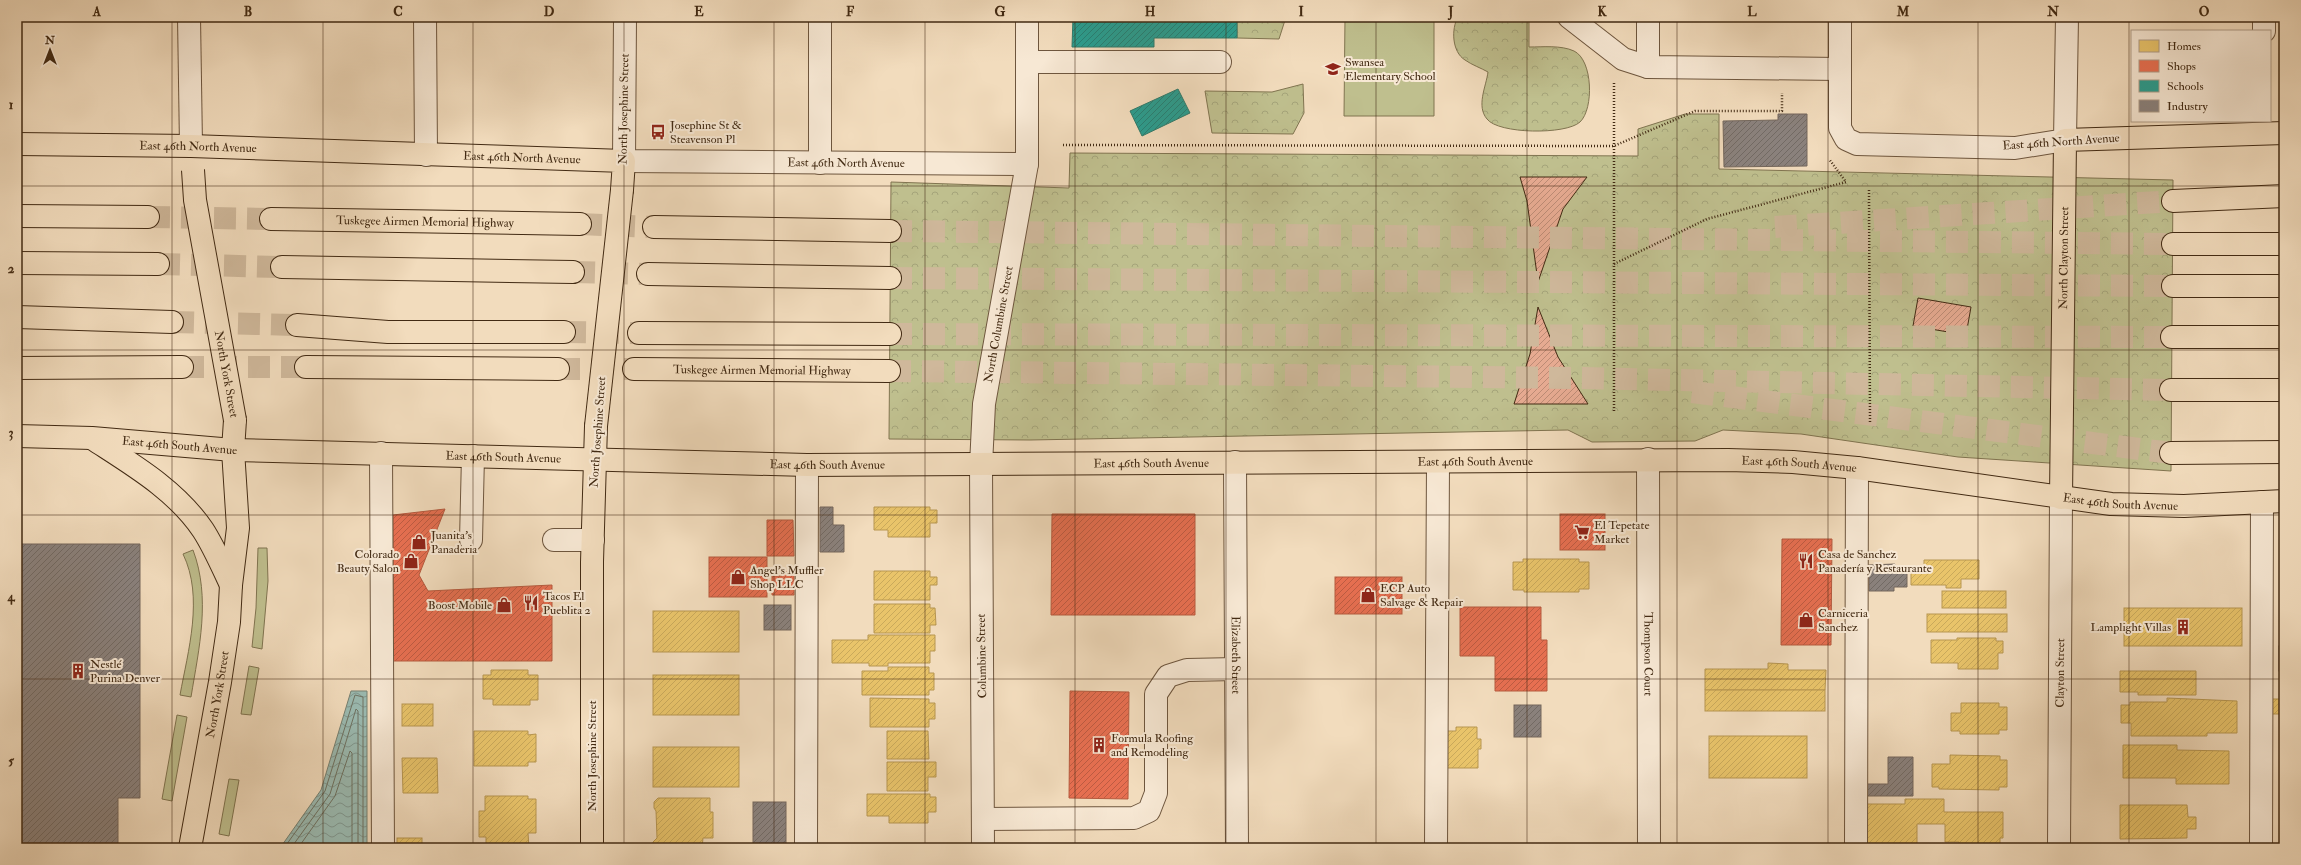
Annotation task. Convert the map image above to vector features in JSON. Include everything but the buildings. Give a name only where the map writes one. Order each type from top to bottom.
[{"type":"main road","name":"East 46th North Avenue","points":[[2065,140],[2270,129]]},
{"type":"main road","name":"North Clayton Street","points":[[2061,498],[2065,140]]},
{"type":"main road","name":"East 46th North Avenue","points":[[17,144],[191,146],[624,161]]},
{"type":"main road","name":"North York Street","points":[[190,848],[226,651],[231,584],[238,528],[233,450],[236,420],[195,200],[191,146]]},
{"type":"main road","name":"North Josephine Street","points":[[592,848],[593,540],[596,426],[624,161]]},
{"type":"main road","points":[[2173,201],[2284,196]]},
{"type":"main road","points":[[17,216],[148,217]]},
{"type":"main road","name":"Tuskegee Airmen Memorial Highway","points":[[271,219],[580,224]]},
{"type":"main road","points":[[654,227],[890,231]]},
{"type":"main road","points":[[2173,244],[2284,244]]},
{"type":"main road","points":[[17,263],[158,264]]},
{"type":"main road","points":[[282,267],[573,272]]},
{"type":"main road","points":[[648,274],[890,278]]},
{"type":"main road","points":[[2173,286],[2284,286]]},
{"type":"main road","points":[[17,317],[172,322]]},
{"type":"main road","points":[[297,325],[388,332],[564,332]]},
{"type":"main road","points":[[640,333],[890,334]]},
{"type":"main road","points":[[2172,337],[2284,337]]},
{"type":"main road","points":[[17,368],[182,367]]},
{"type":"main road","points":[[306,367],[558,369]]},
{"type":"main road","name":"Tuskegee Airmen Memorial Highway","points":[[634,369],[890,371]]},
{"type":"main road","points":[[2171,390],[2284,390]]},
{"type":"main road","name":"East 46th South Avenue","points":[[17,436],[92,438],[233,450],[807,465],[1438,462],[1648,459],[1793,462],[1857,468],[2111,504],[2146,506],[2284,501]]},
{"type":"main road","points":[[92,438],[168,491],[202,530],[231,584]]},
{"type":"main road","points":[[2170,453],[2284,452]]},
{"type":"street","name":"North York Street","points":[[189,17],[191,146]]},
{"type":"street","points":[[425,17],[426,155]]},
{"type":"street","name":"North Josephine Street","points":[[624,161],[625,17]]},
{"type":"street","points":[[820,17],[820,163]]},
{"type":"street","name":"North Columbine Street","points":[[981,465],[984,404],[1026,175],[1028,62],[1027,17]]},
{"type":"street","points":[[1569,17],[1623,59],[1648,68],[1839,69],[1840,17]]},
{"type":"street","points":[[1648,17],[1648,68]]},
{"type":"street","name":"North Clayton Street","points":[[2065,140],[2067,17]]},
{"type":"street","points":[[2264,17],[2264,30]]},
{"type":"street","points":[[1028,62],[1220,62]]},
{"type":"street","name":"East 46th North Avenue","points":[[1839,69],[1840,128],[1842,134],[1851,142],[1857,144],[2016,148],[2065,140]]},
{"type":"street","name":"East 46th North Avenue","points":[[624,161],[820,163],[1026,175]]},
{"type":"street","points":[[380,453],[383,848]]},
{"type":"street","points":[[471,540],[473,456]]},
{"type":"street","name":"Thompson Court","points":[[1648,459],[1649,848]]},
{"type":"street","name":"Elizabeth Street","points":[[1235,462],[1237,848]]},
{"type":"street","points":[[1436,848],[1438,462]]},
{"type":"street","points":[[806,848],[807,465]]},
{"type":"street","name":"Columbine Street","points":[[981,465],[983,848]]},
{"type":"street","points":[[1856,848],[1857,468]]},
{"type":"street","name":"Clayton Street","points":[[2059,848],[2061,498]]},
{"type":"street","points":[[2261,848],[2262,502]]},
{"type":"street","points":[[554,540],[593,540]]},
{"type":"street","points":[[983,819],[1134,818],[1149,811],[1156,793],[1156,694],[1168,676],[1187,670],[1236,670]]},
{"type":"path","points":[[1614,80],[1614,411]]},
{"type":"path","points":[[1063,145],[1614,146],[1695,111],[1782,111],[1782,91]]},
{"type":"path","points":[[1614,264],[1707,219],[1846,182]]},
{"type":"path","points":[[1869,190],[1870,423]]},
{"type":"green space","points":[[1237,17],[1286,17],[1279,39],[1237,38]]},
{"type":"green space","points":[[1345,17],[1434,17],[1434,116],[1344,116]]},
{"type":"green space","points":[[1458,17],[1529,17],[1529,47],[1552,47],[1574,51],[1580,56],[1585,64],[1588,74],[1589,96],[1585,116],[1580,122],[1572,126],[1547,131],[1504,128],[1487,119],[1482,108],[1482,102],[1488,72],[1465,60],[1457,52],[1454,40],[1454,28]]},
{"type":"green space","points":[[1303,84],[1304,113],[1293,134],[1212,133],[1205,91],[1272,92]]},
{"type":"green space","points":[[1685,114],[1719,114],[1719,169],[2173,180],[2171,471],[1958,457],[1801,434],[1723,430],[1695,441],[1592,442],[1568,430],[1030,440],[889,439],[891,182],[1069,188],[1070,153],[1638,156],[1638,129]]},
{"type":"green space","points":[[258,548],[267,548],[268,581],[262,649],[252,647],[256,608]]},
{"type":"green space","points":[[193,550],[201,586],[202,623],[191,697],[180,695],[190,642],[193,606],[193,588],[183,554]]},
{"type":"green space","points":[[249,666],[259,668],[251,715],[241,714]]},
{"type":"green space","points":[[177,715],[187,717],[172,801],[162,799]]},
{"type":"green space","points":[[229,779],[239,780],[229,836],[219,834]]},
{"type":"water","points":[[351,691],[367,691],[367,848],[280,848],[321,790]]},
{"type":"tunnel","points":[[1775,227],[2173,201]]},
{"type":"tunnel","points":[[148,217],[271,219]]},
{"type":"tunnel","points":[[580,224],[654,227]]},
{"type":"tunnel","points":[[890,231],[2173,244]]},
{"type":"tunnel","points":[[158,264],[282,267]]},
{"type":"tunnel","points":[[573,272],[648,274]]},
{"type":"tunnel","points":[[890,278],[2173,286]]},
{"type":"tunnel","points":[[172,322],[297,325]]},
{"type":"tunnel","points":[[564,332],[639,333]]},
{"type":"tunnel","points":[[890,334],[2172,337]]},
{"type":"tunnel","points":[[182,367],[306,367]]},
{"type":"tunnel","points":[[558,369],[634,369]]},
{"type":"tunnel","points":[[889,371],[1576,378],[2171,390]]},
{"type":"tunnel","points":[[1692,392],[2171,453]]},
{"type":"place","name":"Swansea Elementary School","points":[[1333,69]]},
{"type":"place","name":"Josephine St & Steavenson Pl","points":[[658,132]]},
{"type":"place","name":"El Tepetate Market","points":[[1582,532]]},
{"type":"place","name":"Juanita's Panaderia","points":[[419,542]]},
{"type":"place","name":"Colorado Beauty Salon","points":[[411,561]]},
{"type":"place","name":"Casa de Sanchez Panadería y Restaurante","points":[[1806,561]]},
{"type":"place","name":"Angel's Muffler Shop LLC","points":[[738,577]]},
{"type":"place","name":"ECP Auto Salvage & Repair","points":[[1368,595]]},
{"type":"place","name":"Tacos El Pueblita 2","points":[[531,603]]},
{"type":"place","name":"Boost Mobile","points":[[504,605]]},
{"type":"place","name":"Carniceria Sanchez","points":[[1806,620]]},
{"type":"place","name":"Lamplight Villas","points":[[2183,627]]},
{"type":"place","name":"Nestlé Purina Denver","points":[[78,671]]},
{"type":"place","name":"Formula Roofing and Remodeling","points":[[1099,745]]}]
